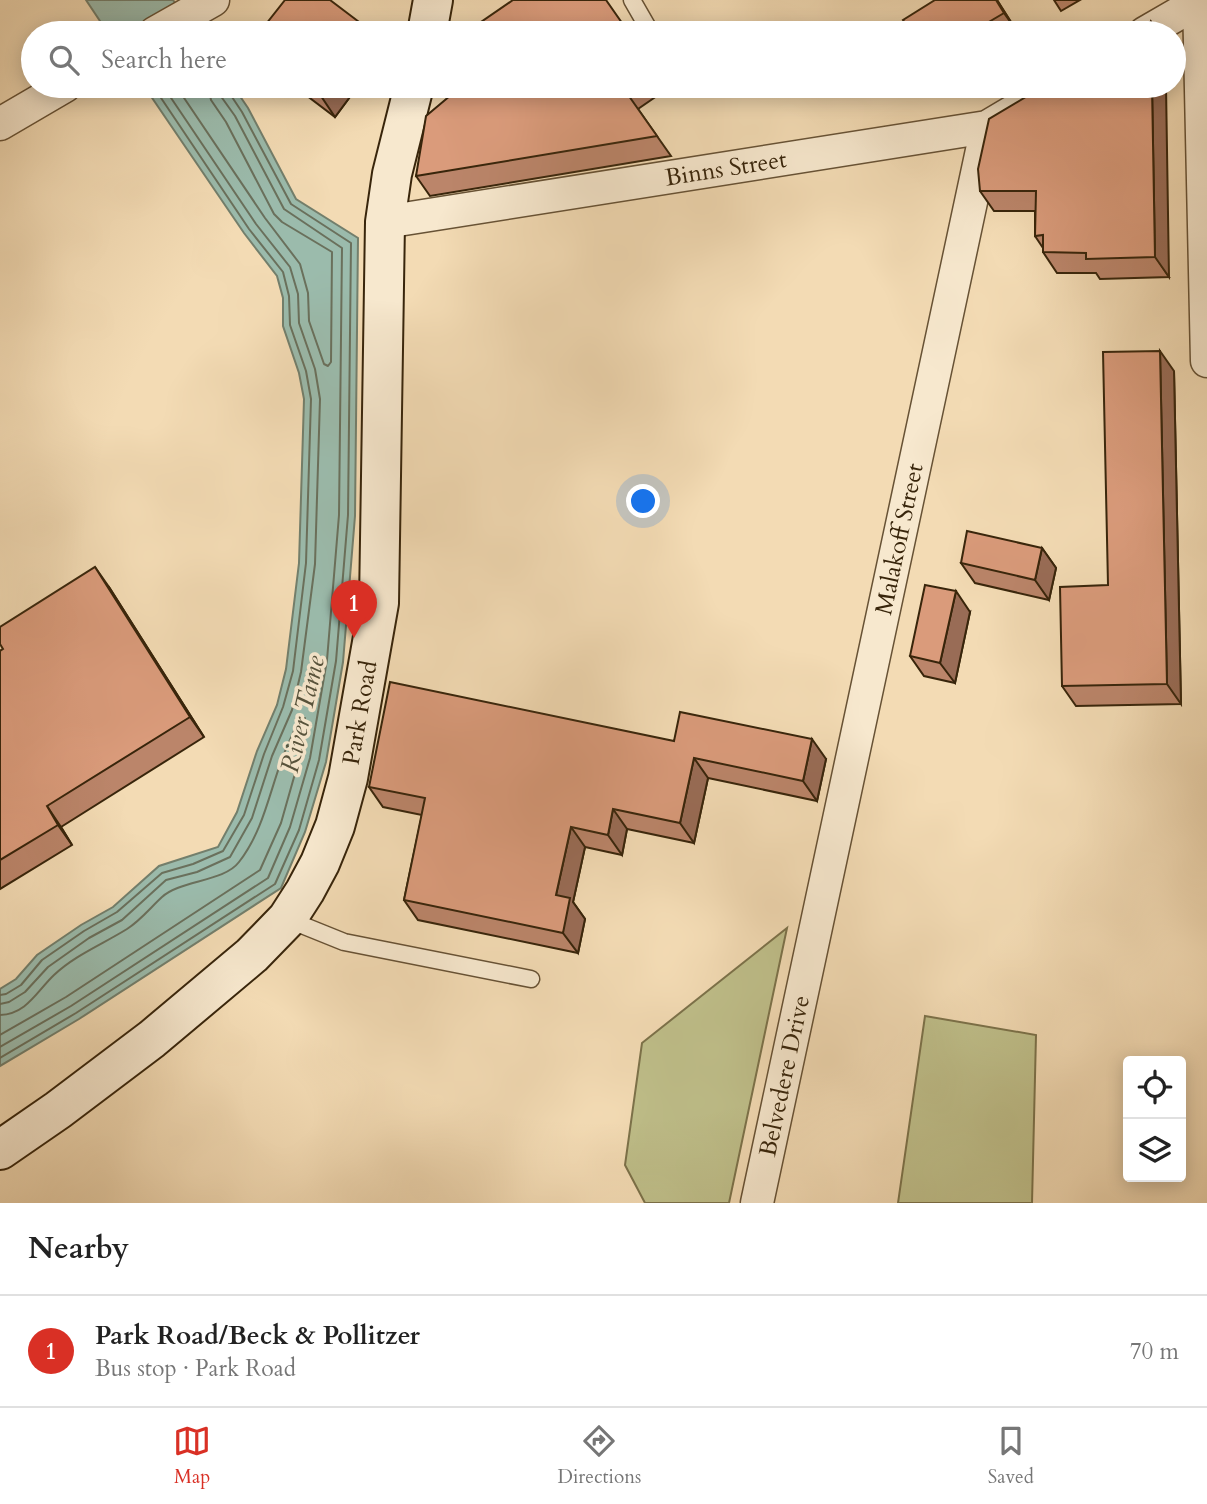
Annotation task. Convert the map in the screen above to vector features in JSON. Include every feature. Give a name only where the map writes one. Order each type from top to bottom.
[{"type":"main road","points":[[429,21],[433,0]]},
{"type":"main road","name":"Park Road","points":[[0,1150],[152,1039],[252,955],[287,919],[305,891],[335,827],[348,778],[379,603],[385,222],[392,174],[411,98]]},
{"type":"street","points":[[176,21],[213,0]]},
{"type":"street","points":[[1165,21],[1200,0],[1207,361]]},
{"type":"street","points":[[0,124],[44,98]]},
{"type":"street","name":"Binns Street","points":[[385,222],[987,127],[1036,98]]},
{"type":"street","name":"Malakoff Street","points":[[811,950],[987,127]]},
{"type":"street","name":"Belvedere Drive","points":[[757,1203],[811,950]]},
{"type":"lane","points":[[632,0],[644,21]]},
{"type":"lane","points":[[287,919],[344,942],[531,979]]},
{"type":"green space","points":[[787,928],[729,1203],[645,1203],[625,1165],[642,1043]]},
{"type":"green space","points":[[925,1016],[1036,1035],[1032,1203],[898,1203]]},
{"type":"water","points":[[86,0],[173,0],[188,21],[100,21]]},
{"type":"water","name":"River Tame","points":[[152,98],[241,98],[296,199],[358,238],[355,516],[343,662],[326,762],[305,832],[281,888],[79,1019],[0,1066],[0,989],[16,979],[37,955],[113,907],[159,866],[218,847],[237,812],[257,751],[277,705],[286,669],[299,563],[304,399],[299,373],[283,326],[283,298],[277,276],[244,233]]},
{"type":"building","points":[[285,0],[330,0],[358,21],[268,21]]},
{"type":"building","points":[[513,0],[606,0],[621,21],[482,21]]},
{"type":"building","points":[[935,0],[996,0],[1004,13],[990,21],[903,20]]},
{"type":"building","points":[[447,98],[630,98],[657,136],[416,176],[426,116]]},
{"type":"building","points":[[1024,98],[1152,98],[1155,257],[1086,259],[1086,253],[1043,252],[1043,235],[1035,236],[1036,191],[980,191],[978,169],[989,119]]},
{"type":"building","points":[[1160,351],[1167,684],[1062,686],[1060,587],[1108,585],[1103,352]]},
{"type":"building","points":[[967,531],[1042,548],[1035,580],[961,563]]},
{"type":"building","points":[[95,567],[190,717],[47,806],[58,825],[0,860],[0,651],[3,649],[0,644],[0,627]]},
{"type":"building","points":[[925,585],[956,591],[940,663],[910,656]]},
{"type":"building","points":[[390,682],[674,741],[680,712],[812,739],[803,781],[694,758],[680,823],[613,809],[608,835],[571,827],[556,895],[570,898],[563,933],[404,900],[425,798],[369,787]]},
{"type":"place","name":"Park Road/Beck & Pollitzer","points":[[354,638]]}]
